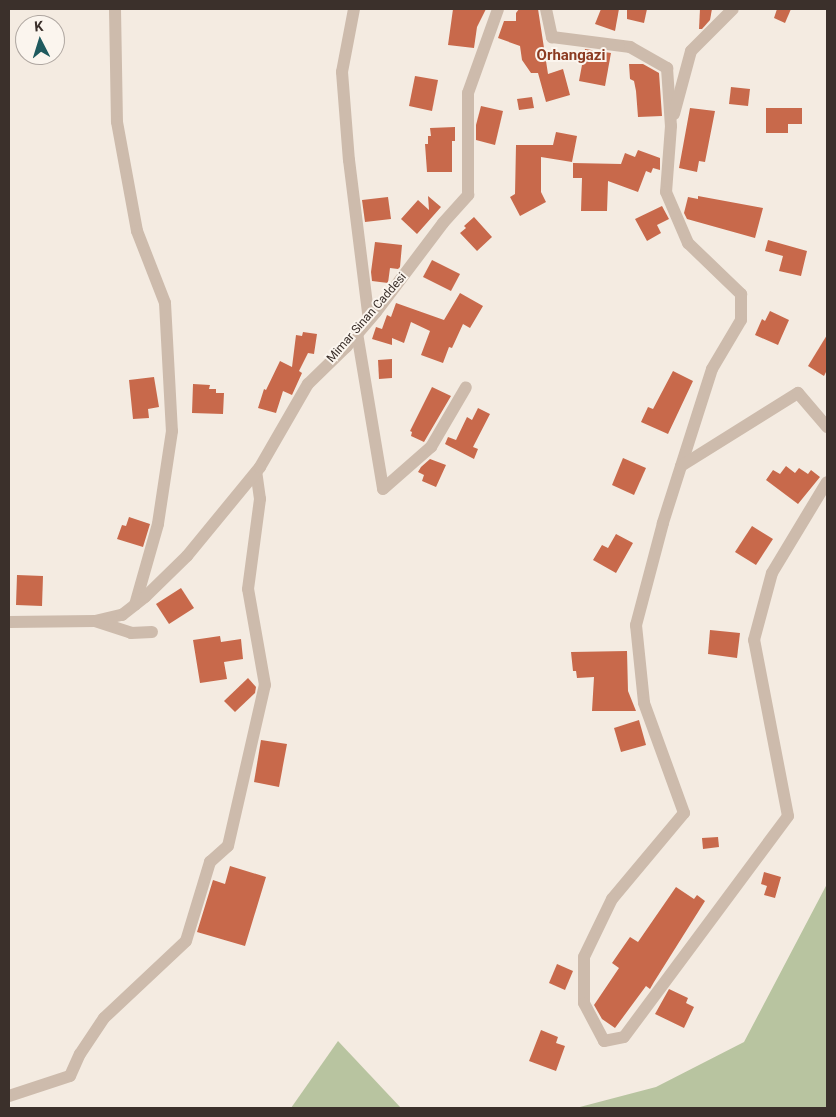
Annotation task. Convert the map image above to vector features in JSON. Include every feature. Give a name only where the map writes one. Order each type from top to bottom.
[{"type":"street","points":[[115,9],[116,122],[137,231],[165,303],[172,430],[158,524],[135,605]]},
{"type":"street","points":[[354,9],[342,72],[349,160],[369,320]]},
{"type":"street","name":"Mimar Sinan Caddesi","points":[[9,622],[95,621],[122,615],[187,556],[256,472],[308,384],[369,320],[443,223],[468,195],[468,93],[498,9]]},
{"type":"street","points":[[546,9],[552,37],[630,46],[668,68],[671,126],[666,192],[688,243],[741,294],[741,320],[712,369],[663,523],[636,625],[644,703],[684,813],[612,899],[584,956],[584,1003],[604,1041],[624,1038],[788,816],[754,640],[772,573],[827,482]]},
{"type":"street","points":[[671,126],[691,51],[733,9]]},
{"type":"street","points":[[357,334],[383,489],[431,447],[466,387]]},
{"type":"street","points":[[681,466],[798,393],[827,427]]},
{"type":"street","points":[[9,1096],[70,1076],[80,1054],[104,1018],[186,942],[210,862],[228,846],[265,685],[248,589],[260,499],[256,472]]},
{"type":"street","points":[[95,621],[130,633],[152,632]]},
{"type":"green space","points":[[827,884],[827,1108],[576,1108],[656,1087],[744,1042]]},
{"type":"green space","points":[[338,1041],[401,1108],[291,1108]]},
{"type":"building","points":[[453,9],[486,9],[477,27],[474,48],[448,45]]},
{"type":"building","points":[[519,9],[538,9],[548,74],[563,69],[570,95],[546,102],[538,73],[531,73],[522,60],[520,46],[498,38],[504,21],[516,21],[516,13]]},
{"type":"building","points":[[601,9],[619,9],[615,31],[595,24]]},
{"type":"building","points":[[627,9],[647,9],[644,23],[627,19]]},
{"type":"building","points":[[700,9],[712,9],[710,20],[702,29],[699,29]]},
{"type":"building","points":[[777,9],[791,9],[785,23],[774,18]]},
{"type":"building","points":[[585,49],[611,53],[605,86],[579,81]]},
{"type":"building","points":[[629,64],[643,64],[659,73],[662,116],[638,117],[636,91],[634,81],[630,79]]},
{"type":"building","points":[[415,76],[438,80],[432,111],[409,106]]},
{"type":"building","points":[[731,87],[750,89],[748,106],[729,104]]},
{"type":"building","points":[[532,97],[534,108],[519,110],[517,99]]},
{"type":"building","points":[[481,106],[503,111],[495,145],[476,140],[476,125]]},
{"type":"building","points":[[690,108],[715,111],[705,162],[699,161],[697,172],[679,168]]},
{"type":"building","points":[[766,108],[802,108],[802,124],[788,124],[788,133],[766,133]]},
{"type":"building","points":[[455,127],[455,141],[452,141],[452,172],[427,172],[425,144],[428,144],[428,136],[431,136],[430,128]]},
{"type":"building","points":[[556,132],[577,136],[572,162],[541,157],[541,192],[546,202],[520,216],[510,197],[515,194],[516,145],[553,145]]},
{"type":"building","points":[[638,150],[660,158],[660,170],[653,168],[651,173],[646,171],[638,192],[608,181],[607,211],[581,211],[582,178],[573,178],[573,163],[621,164],[625,153],[635,157]]},
{"type":"building","points":[[428,196],[441,207],[417,234],[401,219],[418,200],[429,210]]},
{"type":"building","points":[[698,196],[763,208],[755,238],[687,219],[684,213],[688,197],[698,199]]},
{"type":"building","points":[[388,197],[391,219],[365,222],[362,200]]},
{"type":"building","points":[[662,206],[669,219],[657,225],[661,233],[647,241],[635,219]]},
{"type":"building","points":[[474,217],[492,237],[477,251],[460,233],[466,228],[464,226]]},
{"type":"building","points":[[768,240],[807,251],[801,276],[779,271],[783,256],[765,251]]},
{"type":"building","points":[[375,242],[402,245],[400,267],[398,269],[390,268],[388,283],[372,281],[371,272]]},
{"type":"building","points":[[432,260],[460,274],[451,291],[423,277]]},
{"type":"building","points":[[460,293],[483,306],[470,328],[463,324],[452,348],[449,347],[443,363],[421,355],[430,331],[411,322],[404,343],[392,338],[392,345],[372,339],[376,327],[382,329],[387,315],[391,317],[396,303],[444,320]]},
{"type":"building","points":[[770,311],[789,320],[778,345],[755,335],[762,319],[765,321]]},
{"type":"building","points":[[303,332],[317,334],[314,354],[308,353],[299,371],[302,373],[292,395],[283,391],[276,413],[258,408],[264,389],[266,390],[280,361],[292,367],[296,335],[302,336]]},
{"type":"building","points":[[827,335],[827,370],[824,376],[808,366]]},
{"type":"building","points":[[392,359],[392,378],[379,379],[378,360]]},
{"type":"building","points":[[673,371],[693,381],[668,434],[641,422],[648,407],[653,409]]},
{"type":"building","points":[[154,377],[159,407],[148,409],[149,418],[133,419],[129,380]]},
{"type":"building","points":[[193,384],[210,385],[209,389],[216,389],[216,393],[224,393],[223,414],[192,413]]},
{"type":"building","points":[[432,387],[451,396],[424,442],[411,436],[412,432],[410,431]]},
{"type":"building","points":[[478,408],[490,414],[473,447],[478,449],[474,459],[445,444],[448,437],[456,440],[467,417],[472,420]]},
{"type":"building","points":[[623,458],[646,468],[634,495],[612,485]]},
{"type":"building","points":[[430,459],[446,465],[436,487],[422,481],[424,475],[418,472]]},
{"type":"building","points":[[786,466],[795,473],[799,468],[808,474],[811,470],[820,477],[798,504],[766,480],[773,470],[780,474]]},
{"type":"building","points":[[129,517],[150,524],[143,547],[117,539],[122,525],[126,526]]},
{"type":"building","points":[[752,526],[773,539],[756,565],[735,552]]},
{"type":"building","points":[[616,534],[633,543],[616,573],[593,560],[602,545],[608,548]]},
{"type":"building","points":[[17,575],[43,576],[42,606],[16,605]]},
{"type":"building","points":[[181,588],[194,608],[169,624],[156,604]]},
{"type":"building","points":[[710,630],[740,633],[737,658],[708,654]]},
{"type":"building","points":[[220,636],[221,642],[241,639],[243,659],[224,662],[227,679],[200,683],[193,640]]},
{"type":"building","points":[[627,651],[628,691],[636,711],[592,711],[594,677],[577,678],[576,671],[573,671],[571,652]]},
{"type":"building","points":[[248,678],[256,687],[255,693],[235,712],[224,701]]},
{"type":"building","points":[[639,720],[646,745],[621,752],[614,728]]},
{"type":"building","points":[[261,740],[287,744],[279,787],[254,782]]},
{"type":"building","points":[[718,837],[719,847],[703,849],[702,838]]},
{"type":"building","points":[[230,866],[266,877],[245,946],[197,932],[213,880],[225,884]]},
{"type":"building","points":[[764,872],[781,877],[775,898],[764,895],[767,886],[761,884]]},
{"type":"building","points":[[676,887],[694,899],[697,895],[705,901],[650,989],[646,986],[615,1028],[602,1019],[594,1005],[619,968],[612,963],[630,937],[638,942]]},
{"type":"building","points":[[557,964],[573,971],[565,990],[549,983]]},
{"type":"building","points":[[669,989],[688,998],[686,1003],[694,1007],[684,1028],[655,1014]]},
{"type":"building","points":[[541,1030],[558,1037],[556,1043],[565,1046],[556,1071],[529,1061]]},
{"type":"district","name":"Orhangazi","points":[[571,56]]}]
